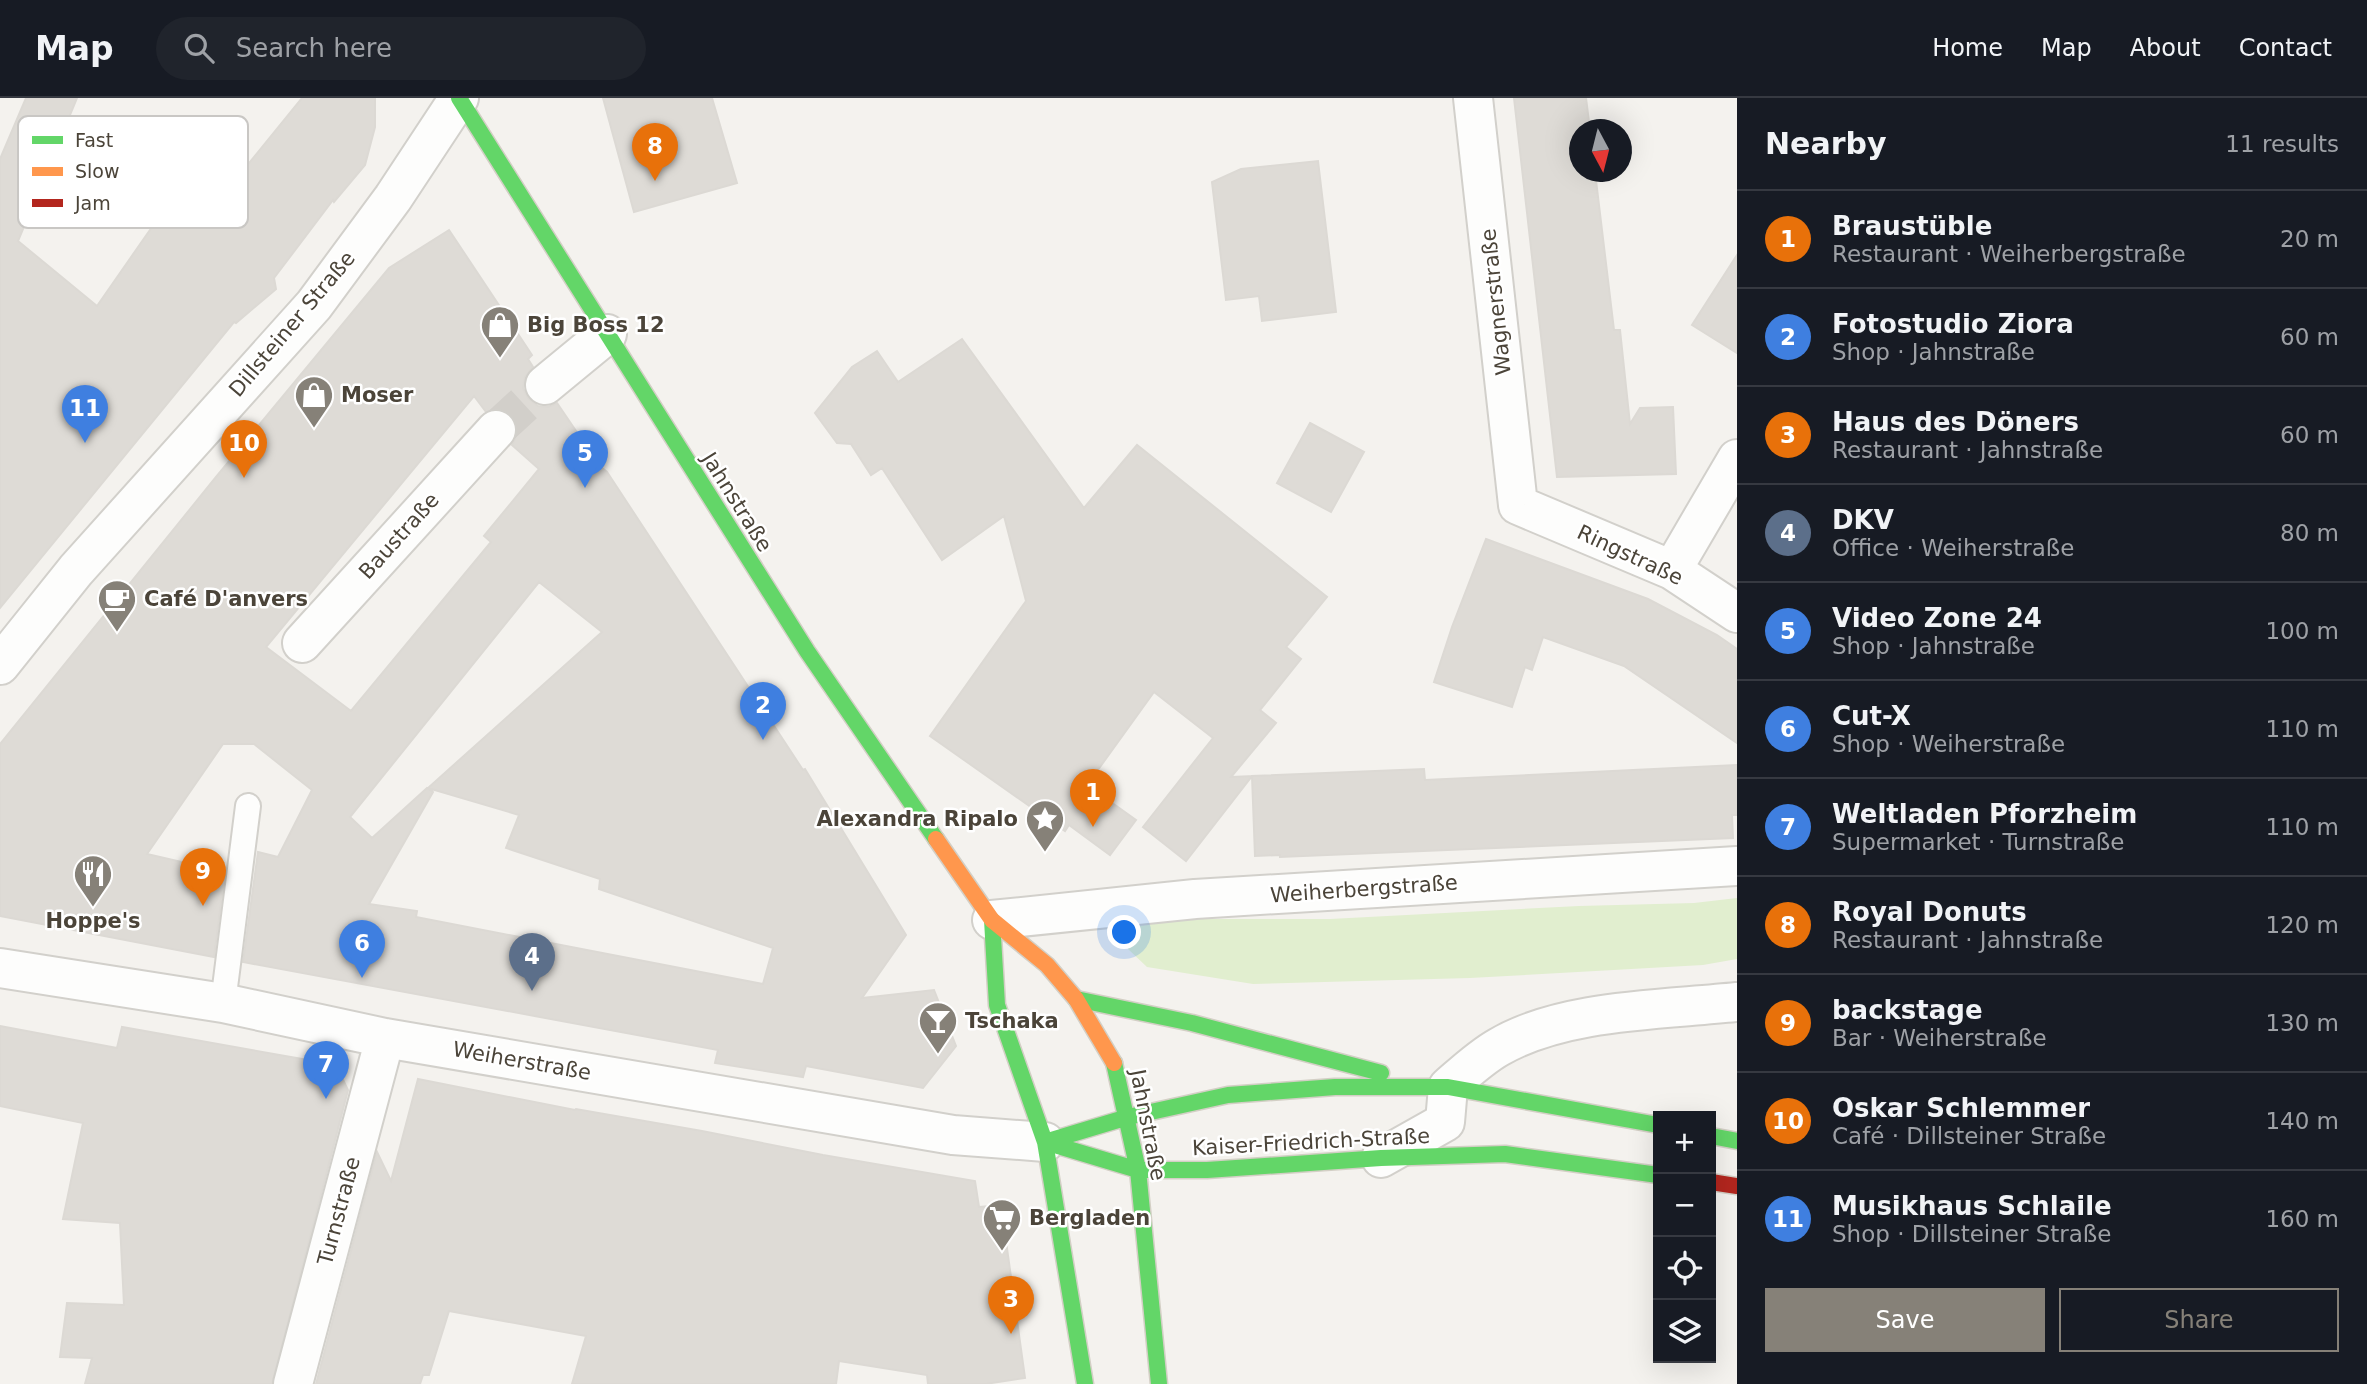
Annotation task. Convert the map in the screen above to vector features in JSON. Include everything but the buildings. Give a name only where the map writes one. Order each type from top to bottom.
[{"type":"main road","name":"Jahnstraße","points":[[459,98],[807,651],[992,920],[1047,965],[1076,999],[1114,1061],[1138,1170],[1159,1384]]},
{"type":"main road","points":[[992,920],[997,1005],[1045,1142],[1084,1384]]},
{"type":"main road","points":[[1076,999],[1192,1023],[1349,1066],[1653,1124]]},
{"type":"main road","points":[[1045,1142],[1128,1117],[1228,1096],[1335,1087],[1448,1087]]},
{"type":"main road","points":[[1716,1137],[1737,1141]]},
{"type":"main road","name":"Kaiser-Friedrich-Straße","points":[[1045,1142],[1138,1170],[1229,1169],[1381,1158],[1505,1154],[1653,1174]]},
{"type":"main road","points":[[1716,1183],[1737,1186]]},
{"type":"street","name":"Dillsteiner Straße","points":[[0,666],[76,570],[314,305],[393,198],[459,98]]},
{"type":"street","name":"Wagnerstraße","points":[[1473,98],[1518,505]]},
{"type":"street","points":[[545,385],[607,334]]},
{"type":"street","name":"Baustraße","points":[[302,643],[496,430]]},
{"type":"street","points":[[1672,570],[1737,459]]},
{"type":"street","name":"Ringstraße","points":[[1518,505],[1672,570],[1737,613]]},
{"type":"street","name":"Weiherbergstraße","points":[[992,920],[1195,899],[1737,866]]},
{"type":"street","name":"Weiherstraße","points":[[0,968],[223,1003],[386,1038],[953,1135],[1045,1142]]},
{"type":"street","points":[[1381,1158],[1445,1122],[1448,1087],[1498,1047],[1530,1032],[1566,1020],[1737,1002]]},
{"type":"street","name":"Turnstraße","points":[[293,1384],[386,1038]]},
{"type":"lane","points":[[223,1003],[248,806]]},
{"type":"green space","points":[[1737,898],[1737,959],[1703,965],[1470,978],[1253,984],[1147,967],[1128,949],[1128,928],[1171,919],[1330,919],[1694,903]]},
{"type":"tunnel","points":[[496,430],[545,385]]},
{"type":"traffic: fast","points":[[459,98],[807,651],[936,839]]},
{"type":"traffic: fast","points":[[992,920],[997,1005],[1045,1142],[1085,1384]]},
{"type":"traffic: fast","points":[[1076,999],[1192,1023],[1381,1073]]},
{"type":"traffic: fast","points":[[1114,1063],[1138,1170],[1159,1384]]},
{"type":"traffic: fast","points":[[1045,1142],[1128,1117],[1228,1095],[1335,1087],[1448,1087],[1653,1124]]},
{"type":"traffic: fast","points":[[1716,1137],[1737,1141]]},
{"type":"traffic: fast","points":[[1045,1142],[1138,1170],[1207,1170],[1381,1158],[1505,1154],[1653,1174]]},
{"type":"traffic: slow","points":[[936,839],[992,920],[1047,965],[1076,999],[1114,1063]]},
{"type":"traffic: jam","points":[[1716,1183],[1737,1186]]},
{"type":"place","name":"Royal Donuts","points":[[655,181]]},
{"type":"place","name":"Big Boss 12","points":[[500,359]]},
{"type":"place","name":"Moser","points":[[314,429]]},
{"type":"place","name":"Musikhaus Schlaile","points":[[85,443]]},
{"type":"place","name":"Oskar Schlemmer","points":[[244,478]]},
{"type":"place","name":"Video Zone 24","points":[[585,488]]},
{"type":"place","name":"Café D'anvers","points":[[117,633]]},
{"type":"place","name":"Fotostudio Ziora","points":[[763,740]]},
{"type":"place","name":"Braustüble","points":[[1093,827]]},
{"type":"place","name":"Alexandra Ripalo","points":[[1045,853]]},
{"type":"place","name":"backstage","points":[[203,906]]},
{"type":"place","name":"Hoppe's","points":[[93,908]]},
{"type":"place","name":"Cut-X","points":[[362,978]]},
{"type":"place","name":"DKV","points":[[532,991]]},
{"type":"place","name":"Tschaka","points":[[938,1055]]},
{"type":"place","name":"Weltladen Pforzheim","points":[[326,1099]]},
{"type":"place","name":"Bergladen","points":[[1002,1252]]},
{"type":"place","name":"Haus des Döners","points":[[1011,1334]]}]
